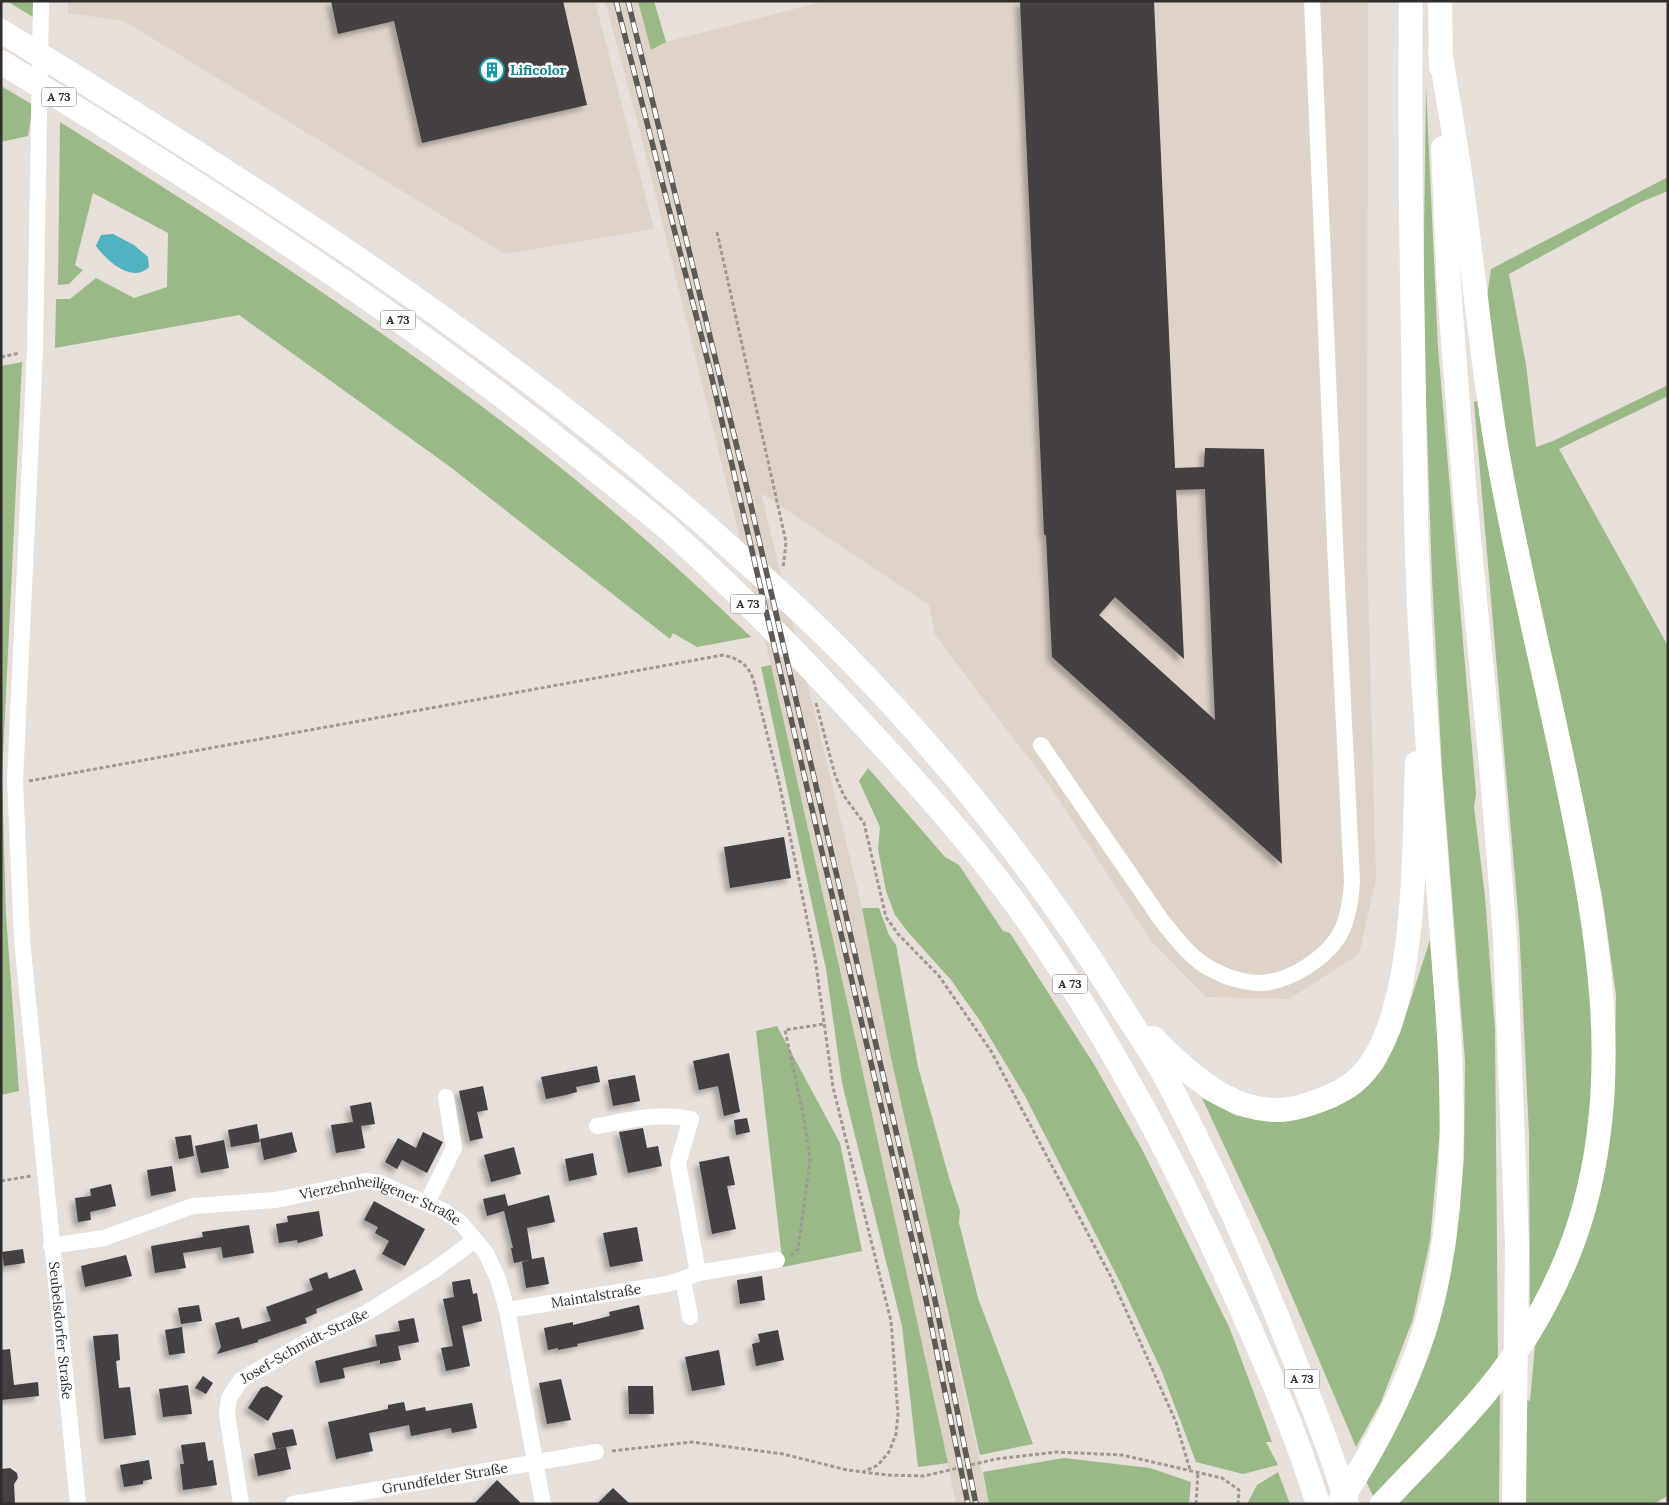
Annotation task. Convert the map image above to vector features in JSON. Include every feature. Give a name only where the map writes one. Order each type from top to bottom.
[{"type":"highway","points":[[1338,1504],[1380,1435],[1400,1393],[1424,1332],[1438,1277],[1446,1215],[1452,1102],[1449,1028],[1422,659],[1416,496],[1411,214],[1411,1]]},
{"type":"highway","points":[[1440,1],[1440,51],[1449,287],[1465,496],[1492,775],[1505,938],[1517,1244],[1513,1460],[1514,1504]]},
{"type":"highway","name":"A 73","points":[[1,30],[114,100],[348,252],[557,403],[653,479],[815,626],[885,699],[997,828],[1090,957],[1164,1075],[1220,1187],[1270,1298],[1334,1460],[1347,1504]]},
{"type":"highway","points":[[1382,1504],[1489,1389],[1513,1358],[1541,1310],[1564,1263],[1584,1209],[1598,1145],[1602,1088],[1602,976],[1594,919],[1567,777],[1498,456],[1478,319],[1461,180],[1440,51]]},
{"type":"highway","name":"A 73","points":[[1,62],[117,133],[333,274],[450,356],[546,430],[665,527],[744,600],[821,693],[925,792],[1014,901],[1080,1000],[1141,1101],[1195,1206],[1257,1344],[1318,1504]]},
{"type":"highway","points":[[1118,1002],[1178,1064],[1216,1092],[1240,1104],[1270,1111],[1298,1108],[1329,1097],[1354,1082],[1374,1058],[1392,1024],[1402,985],[1409,928],[1422,659]]},
{"type":"street","name":"Seubelsdorfer Straße","points":[[41,1],[36,351],[23,781],[22,940],[43,1167],[78,1504]]},
{"type":"street","points":[[1040,745],[1162,921],[1182,945],[1210,969],[1239,980],[1260,983],[1275,980],[1314,963],[1331,947],[1342,929],[1351,897],[1352,881],[1336,565],[1312,1]]},
{"type":"street","points":[[427,1203],[454,1148],[446,1097]]},
{"type":"street","points":[[597,1126],[668,1115],[691,1120],[678,1164],[698,1273]]},
{"type":"street","name":"Vierzehnheiligener Straße","points":[[51,1246],[104,1238],[193,1206],[276,1200],[365,1181],[393,1186],[444,1211],[460,1223],[486,1253],[498,1279],[507,1310],[543,1504]]},
{"type":"street","name":"Josef-Schmidt-Straße","points":[[240,1504],[227,1414],[229,1398],[241,1380],[304,1343],[366,1313],[433,1271],[475,1240]]},
{"type":"street","name":"Maintalstraße","points":[[507,1310],[668,1284],[698,1273],[777,1260]]},
{"type":"street","points":[[683,1279],[690,1317]]},
{"type":"street","name":"Grundfelder Straße","points":[[293,1504],[596,1452]]},
{"type":"path","points":[[717,232],[786,542],[782,570]]},
{"type":"path","points":[[23,781],[722,655],[743,662],[751,671],[779,782],[815,958],[833,1087],[892,1330],[898,1414],[896,1434],[889,1452],[878,1464],[864,1472]]},
{"type":"path","points":[[821,693],[835,775],[844,796],[864,823],[886,917],[898,934],[939,976],[991,1051],[1111,1277],[1176,1422],[1190,1470]]},
{"type":"path","points":[[23,781],[31,773]]},
{"type":"path","points":[[23,781],[31,790]]},
{"type":"path","points":[[777,1260],[790,1257],[798,1249],[810,1160],[804,1118],[785,1030],[824,1024]]},
{"type":"path","points":[[1,1181],[43,1167]]},
{"type":"path","points":[[596,1452],[692,1442],[783,1454],[864,1472],[924,1476],[996,1459],[1056,1452],[1122,1455],[1222,1478],[1240,1490],[1238,1504]]},
{"type":"path","points":[[1196,1504],[1198,1472]]},
{"type":"shaded area","points":[[68,1],[595,1],[654,229],[505,254],[124,21],[68,13]]},
{"type":"shaded area","points":[[605,1],[638,1],[652,50],[666,42],[825,1],[1368,1],[1367,552],[1376,880],[1359,954],[1289,999],[1206,997],[1152,942],[1049,785],[935,635],[929,605],[761,493],[862,907],[891,1058],[989,1504],[956,1504],[856,1041],[771,665],[638,124]]},
{"type":"green space","points":[[7,1],[33,1],[33,17]]},
{"type":"green space","points":[[638,1],[654,1],[666,42],[651,50]]},
{"type":"green space","points":[[1,86],[33,105],[28,136],[1,142]]},
{"type":"green space","points":[[1426,86],[1438,348],[1476,794],[1474,807],[1485,897],[1495,1030],[1498,1362],[1463,1405],[1373,1496],[1365,1479],[1456,1239],[1464,1159],[1465,1061],[1442,770],[1432,578],[1423,313]]},
{"type":"green space","points":[[60,122],[182,199],[362,319],[479,404],[564,470],[619,516],[751,637],[697,647],[673,633],[670,639],[449,466],[239,315],[55,348],[56,299],[70,299],[96,278],[134,298],[167,287],[168,233],[93,193],[75,265],[83,270],[69,284],[58,285]]},
{"type":"green space","points":[[1668,177],[1668,191],[1641,202],[1509,274],[1526,365],[1536,447],[1553,441],[1668,385],[1668,396],[1559,449],[1668,646],[1668,1496],[1653,1504],[1525,1504],[1525,1399],[1530,1401],[1535,1346],[1552,1317],[1581,1253],[1601,1183],[1614,1103],[1616,995],[1602,895],[1539,611],[1501,413],[1486,302],[1491,269]]},
{"type":"green space","points":[[22,362],[2,777],[6,915],[19,1091],[1,1095],[1,366]]},
{"type":"green space","points":[[1480,400],[1589,944],[1595,1108],[1563,1248],[1530,1313],[1529,1134],[1519,924],[1474,402]]},
{"type":"green space","points":[[771,665],[856,1041],[948,1463],[918,1467],[902,1326],[842,1083],[826,969],[761,667]]},
{"type":"green space","points":[[868,768],[945,857],[959,865],[1003,931],[1010,933],[1095,1066],[1144,1153],[1230,1329],[1272,1442],[1266,1442],[1278,1465],[1243,1474],[1196,1462],[1162,1372],[1121,1284],[1025,1096],[980,1021],[951,980],[895,915],[886,891],[878,849],[880,827],[859,781]]},
{"type":"green space","points":[[862,908],[879,908],[889,935],[896,945],[918,1067],[960,1211],[959,1223],[978,1298],[1033,1444],[980,1455],[891,1058]]},
{"type":"green space","points":[[1430,940],[1439,1053],[1440,1131],[1430,1241],[1413,1319],[1381,1402],[1356,1447],[1268,1240],[1202,1098],[1237,1116],[1257,1118],[1315,1113],[1336,1107],[1360,1090],[1383,1068],[1400,1033]]},
{"type":"green space","points":[[777,1026],[840,1143],[862,1251],[783,1267],[756,1031]]},
{"type":"green space","points":[[1500,1386],[1499,1504],[1390,1504]]},
{"type":"green space","points":[[1064,1458],[1150,1468],[1191,1482],[1189,1504],[989,1504],[983,1472]]},
{"type":"green space","points":[[1278,1472],[1290,1504],[1247,1504],[1257,1485]]},
{"type":"water","points":[[113,234],[134,245],[148,257],[149,267],[142,272],[135,273],[128,272],[113,264],[96,246],[101,235]]},
{"type":"building","name":"Lificolor","points":[[331,1],[563,1],[587,105],[422,143],[394,21],[338,34]]},
{"type":"building","points":[[1020,1],[1154,1],[1175,468],[1204,467],[1205,448],[1264,449],[1282,864],[1052,657],[1046,536],[1044,534]],"holes":[[[1205,489],[1215,720],[1099,615],[1115,597],[1184,659],[1176,490]]]},
{"type":"building","points":[[784,837],[791,878],[730,888],[724,847]]},
{"type":"building","points":[[729,1053],[740,1112],[724,1116],[718,1086],[699,1090],[693,1061]]},
{"type":"building","points":[[597,1066],[600,1082],[576,1087],[577,1092],[546,1099],[541,1077]]},
{"type":"building","points":[[635,1075],[640,1101],[613,1106],[608,1080]]},
{"type":"building","points":[[483,1086],[488,1110],[477,1112],[483,1138],[470,1141],[459,1091]]},
{"type":"building","points":[[371,1102],[375,1124],[361,1126],[365,1148],[336,1153],[331,1125],[353,1122],[350,1106]]},
{"type":"building","points":[[747,1118],[750,1132],[736,1135],[734,1120]]},
{"type":"building","points":[[257,1124],[260,1142],[231,1147],[228,1130]]},
{"type":"building","points":[[643,1128],[647,1148],[658,1146],[662,1166],[628,1173],[619,1132]]},
{"type":"building","points":[[292,1132],[297,1152],[264,1160],[260,1139]]},
{"type":"building","points":[[423,1132],[443,1142],[427,1173],[402,1160],[397,1169],[385,1162],[398,1138],[416,1148]]},
{"type":"building","points":[[191,1135],[194,1156],[179,1159],[175,1137]]},
{"type":"building","points":[[224,1140],[229,1168],[201,1173],[195,1146]]},
{"type":"building","points":[[514,1147],[521,1174],[491,1182],[484,1155]]},
{"type":"building","points":[[593,1153],[597,1175],[569,1181],[565,1159]]},
{"type":"building","points":[[729,1156],[735,1185],[727,1186],[736,1229],[712,1234],[699,1162]]},
{"type":"building","points":[[172,1166],[176,1191],[151,1196],[147,1170]]},
{"type":"building","points":[[111,1184],[116,1206],[90,1212],[91,1220],[78,1222],[75,1198],[91,1196],[90,1189]]},
{"type":"building","points":[[505,1194],[508,1206],[549,1195],[555,1222],[527,1228],[532,1259],[544,1257],[549,1284],[526,1288],[522,1262],[529,1260],[514,1263],[511,1248],[513,1248],[504,1211],[487,1216],[483,1199]]},
{"type":"building","points":[[374,1201],[425,1229],[405,1266],[382,1254],[389,1241],[375,1233],[378,1227],[364,1220]]},
{"type":"building","points":[[319,1211],[323,1236],[298,1243],[297,1240],[279,1243],[276,1224],[288,1222],[287,1216]]},
{"type":"building","points":[[249,1225],[254,1253],[223,1258],[221,1247],[183,1253],[186,1268],[155,1273],[151,1246],[203,1237],[202,1232]]},
{"type":"building","points":[[637,1227],[643,1261],[610,1267],[603,1233]]},
{"type":"building","points":[[23,1249],[25,1263],[4,1266],[2,1252]]},
{"type":"building","points":[[126,1255],[132,1276],[85,1287],[81,1266]]},
{"type":"building","points":[[355,1269],[363,1290],[316,1309],[317,1313],[305,1318],[307,1323],[258,1340],[258,1342],[217,1354],[221,1347],[215,1323],[239,1317],[242,1329],[271,1321],[266,1307],[313,1290],[309,1279],[327,1272],[329,1279]]},
{"type":"building","points":[[762,1276],[765,1300],[740,1304],[737,1280]]},
{"type":"building","points":[[470,1279],[473,1294],[477,1293],[482,1321],[462,1326],[470,1366],[446,1371],[441,1348],[453,1346],[443,1299],[454,1297],[452,1282]]},
{"type":"building","points":[[199,1305],[202,1321],[181,1324],[178,1308]]},
{"type":"building","points":[[639,1305],[644,1329],[577,1344],[578,1346],[548,1350],[544,1328],[573,1322],[573,1325],[610,1316],[609,1312]]},
{"type":"building","points":[[414,1318],[419,1342],[398,1346],[401,1360],[380,1364],[380,1360],[343,1368],[345,1378],[320,1383],[315,1361],[377,1346],[375,1335],[400,1331],[398,1321]]},
{"type":"building","points":[[182,1327],[185,1353],[169,1355],[165,1330]]},
{"type":"building","points":[[778,1330],[784,1360],[756,1366],[752,1344],[760,1342],[758,1334]]},
{"type":"building","points":[[118,1334],[120,1360],[116,1361],[119,1388],[130,1387],[136,1435],[104,1439],[93,1336]]},
{"type":"building","points":[[10,1349],[14,1385],[38,1382],[39,1396],[1,1400],[1,1350]]},
{"type":"building","points":[[719,1350],[725,1385],[692,1391],[685,1357]]},
{"type":"building","points":[[203,1376],[213,1383],[206,1394],[195,1388]]},
{"type":"building","points":[[561,1379],[571,1420],[547,1424],[539,1383]]},
{"type":"building","points":[[188,1385],[192,1414],[163,1417],[159,1389]]},
{"type":"building","points":[[267,1386],[283,1396],[268,1421],[248,1408],[261,1388]]},
{"type":"building","points":[[628,1386],[653,1386],[654,1414],[629,1414]]},
{"type":"building","points":[[404,1402],[406,1411],[425,1407],[426,1411],[472,1403],[477,1428],[452,1433],[451,1428],[411,1436],[409,1425],[369,1433],[373,1451],[336,1459],[328,1422],[388,1409],[388,1405]]},
{"type":"building","points":[[293,1429],[297,1445],[276,1449],[272,1433]]},
{"type":"building","points":[[205,1442],[208,1461],[213,1460],[217,1485],[183,1490],[180,1464],[184,1464],[181,1445]]},
{"type":"building","points":[[286,1447],[291,1469],[258,1476],[254,1454]]},
{"type":"building","points":[[149,1460],[152,1479],[143,1481],[143,1484],[124,1487],[120,1465]]},
{"type":"building","points":[[10,1468],[17,1473],[18,1478],[14,1484],[15,1504],[1,1504],[1,1469]]},
{"type":"building","points":[[497,1480],[522,1504],[474,1504]]},
{"type":"building","points":[[613,1488],[630,1504],[597,1504]]},
{"type":"railway","points":[[616,1],[710,370],[925,1295],[968,1504]]},
{"type":"railway","points":[[628,1],[746,484],[934,1295],[976,1504]]},
{"type":"place","name":"Lificolor","points":[[492,70]]}]
